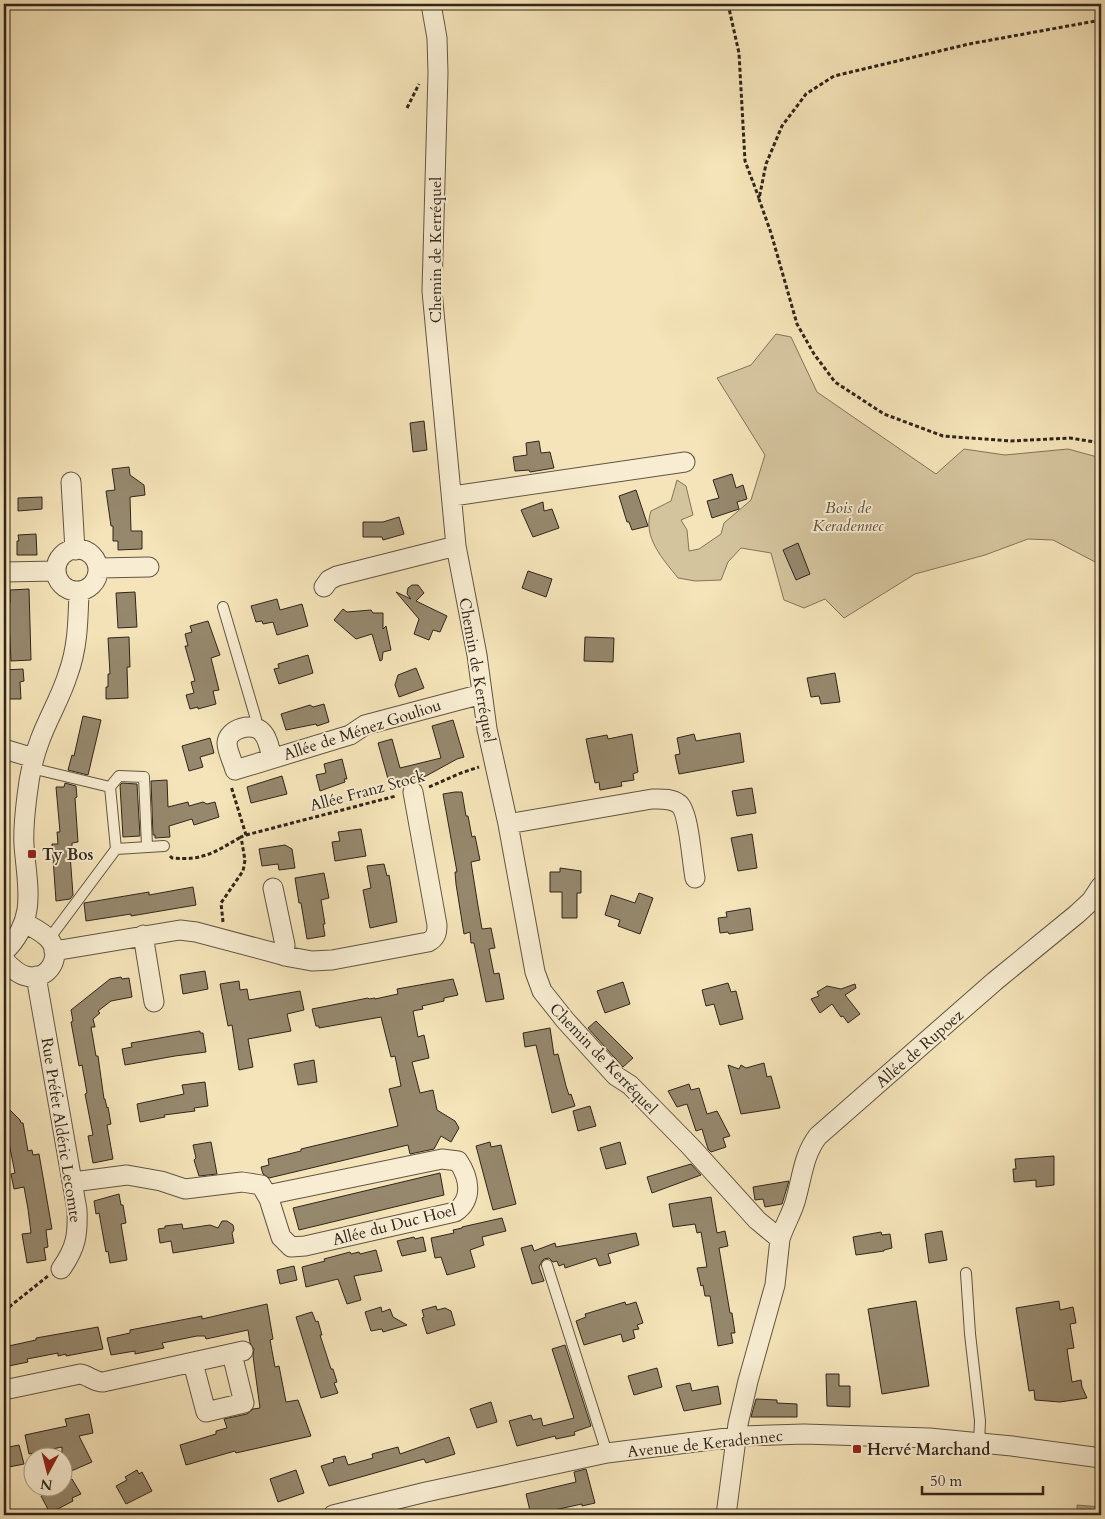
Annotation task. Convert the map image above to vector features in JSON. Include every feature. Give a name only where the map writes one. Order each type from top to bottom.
[{"type":"street","name":"Chemin de Kerréquel","points":[[431,4],[437,38],[438,73],[432,272],[433,303],[453,496],[456,546],[494,764],[508,824],[532,963],[538,982],[547,998],[565,1020],[616,1076],[630,1085],[690,1146],[757,1220],[780,1239]]},
{"type":"street","points":[[453,496],[685,462]]},
{"type":"street","points":[[70,482],[75,550]]},
{"type":"street","points":[[324,587],[337,576],[456,546]]},
{"type":"street","points":[[75,550],[87,552],[96,562],[98,568],[97,575],[91,586],[79,591],[67,589],[61,584],[56,571],[59,559],[63,554],[75,550]]},
{"type":"street","points":[[98,568],[149,568]]},
{"type":"street","points":[[4,572],[56,571]]},
{"type":"street","points":[[4,952],[25,923],[29,890],[24,828],[32,763],[40,738],[64,686],[73,658],[77,637],[79,591]]},
{"type":"street","name":"Allée de Ménez Gouliou","points":[[235,770],[350,735],[365,725],[482,694]]},
{"type":"street","points":[[235,770],[227,744],[228,739],[236,730],[251,726],[256,728]]},
{"type":"street","name":"Allée de Ménez Gouliou","points":[[256,728],[261,730],[272,758]]},
{"type":"street","points":[[4,749],[32,763]]},
{"type":"street","points":[[52,945],[180,930],[196,932],[306,961],[332,960],[428,942],[435,938],[437,925],[413,792]]},
{"type":"street","points":[[508,824],[662,798],[671,800],[678,804],[686,814],[694,878]]},
{"type":"street","name":"Allée de Rupoez","points":[[780,1239],[795,1200],[807,1156],[818,1136],[995,981],[1077,914],[1091,901],[1101,886]]},
{"type":"street","points":[[274,888],[285,945],[284,956]]},
{"type":"street","points":[[4,960],[24,976],[45,974],[54,964],[52,945],[25,923]]},
{"type":"street","points":[[142,935],[154,1002]]},
{"type":"street","name":"Rue Préfet Aldéric Lecomte","points":[[36,976],[77,1210],[77,1233],[72,1252],[61,1268]]},
{"type":"street","name":"Allée du Duc Hoel","points":[[442,1159],[458,1161],[465,1170],[468,1192],[464,1206],[456,1212],[305,1246],[291,1247],[280,1237],[267,1195],[442,1159]]},
{"type":"street","points":[[73,1182],[128,1175],[184,1189],[242,1182],[260,1185],[267,1195]]},
{"type":"street","points":[[726,1515],[737,1436],[748,1381],[775,1285],[780,1239]]},
{"type":"street","points":[[4,1390],[80,1374],[103,1382],[238,1353],[244,1403],[206,1412],[193,1363]]},
{"type":"street","name":"Avenue de Keradennec","points":[[333,1515],[426,1492],[607,1453],[737,1436],[774,1434],[929,1438],[1101,1458]]},
{"type":"lane","points":[[224,607],[256,719],[256,728]]},
{"type":"lane","points":[[32,763],[110,787]]},
{"type":"lane","points":[[52,945],[116,849],[110,787],[119,776],[144,777],[147,846]]},
{"type":"lane","points":[[116,849],[164,846]]},
{"type":"lane","name":"Avenue de Keradennec","points":[[547,1265],[607,1453]]},
{"type":"lane","points":[[966,1274],[970,1334],[980,1421],[979,1443]]},
{"type":"path","points":[[728,4],[739,53],[745,161],[771,234],[797,324],[814,354],[835,382],[884,414],[943,436],[1011,441],[1070,438],[1101,443]]},
{"type":"path","points":[[759,199],[766,164],[782,126],[806,94],[834,76],[969,44],[1101,20]]},
{"type":"path","name":"Allée Franz Stock","points":[[164,846],[172,858],[193,860],[219,850],[246,835],[413,792],[471,769],[494,764]]},
{"type":"path","points":[[235,770],[230,780],[246,835]]},
{"type":"path","points":[[221,939],[224,927],[221,903],[243,871],[244,866],[245,860],[241,837]]},
{"type":"path","points":[[4,1311],[61,1268]]},
{"type":"green space","name":"Bois de Keradennec","points":[[776,334],[791,337],[817,392],[936,474],[964,449],[1005,455],[1068,449],[1101,458],[1101,565],[1053,540],[1028,539],[985,555],[915,574],[844,618],[825,599],[804,608],[784,600],[771,553],[741,548],[728,562],[721,580],[695,581],[678,578],[660,555],[652,539],[649,530],[651,511],[671,501],[677,480],[686,486],[693,515],[681,520],[687,530],[689,551],[699,549],[721,534],[724,523],[751,500],[765,455],[717,378],[751,365]]},
{"type":"shaded area","points":[[1077,1505],[1101,1507],[1101,1515],[1077,1515]]},
{"type":"building","points":[[424,421],[427,450],[413,452],[410,423]]},
{"type":"building","points":[[539,441],[541,453],[550,452],[554,468],[530,472],[529,470],[515,471],[513,457],[527,455],[526,443]]},
{"type":"building","points":[[129,467],[130,475],[144,485],[145,495],[130,497],[131,531],[142,531],[142,549],[118,550],[118,541],[113,541],[113,526],[111,526],[106,491],[115,490],[112,469]]},
{"type":"building","points":[[732,474],[736,488],[743,485],[747,499],[737,502],[739,509],[712,518],[707,501],[719,498],[713,480]]},
{"type":"building","points":[[636,490],[648,526],[632,530],[629,522],[627,522],[619,496]]},
{"type":"building","points":[[42,497],[42,509],[18,511],[18,498]]},
{"type":"building","points":[[543,502],[544,511],[552,509],[559,528],[533,537],[521,510]]},
{"type":"building","points":[[399,517],[404,534],[383,540],[382,537],[363,537],[363,522],[383,522]]},
{"type":"building","points":[[36,534],[37,555],[17,555],[18,535]]},
{"type":"building","points":[[798,543],[810,574],[796,580],[783,550]]},
{"type":"building","points":[[528,571],[552,579],[546,597],[522,588]]},
{"type":"building","points":[[412,585],[418,585],[424,593],[416,601],[447,616],[440,632],[433,630],[429,640],[414,634],[419,619],[396,592],[411,599],[407,594],[408,588]]},
{"type":"building","points":[[29,589],[31,660],[11,661],[8,603],[10,603],[10,590]]},
{"type":"building","points":[[135,592],[137,627],[118,628],[116,593]]},
{"type":"building","points":[[277,599],[280,610],[302,604],[308,626],[277,635],[273,622],[263,624],[262,621],[256,622],[251,606]]},
{"type":"building","points":[[343,609],[347,612],[371,610],[373,613],[383,613],[383,629],[386,626],[391,650],[383,652],[382,660],[380,661],[372,634],[356,639],[334,620]]},
{"type":"building","points":[[208,621],[220,655],[211,658],[219,690],[213,691],[216,704],[198,709],[198,707],[190,709],[186,695],[194,693],[191,682],[195,681],[185,646],[188,646],[185,634],[192,632],[190,626]]},
{"type":"building","points":[[129,637],[130,667],[127,667],[128,698],[106,699],[108,674],[110,674],[108,638]]},
{"type":"building","points":[[585,637],[614,638],[613,662],[584,661]]},
{"type":"building","points":[[308,655],[313,673],[279,684],[274,669],[279,668],[278,664]]},
{"type":"building","points":[[416,668],[424,688],[399,697],[395,685],[398,675]]},
{"type":"building","points":[[23,669],[24,681],[20,682],[21,699],[4,699],[4,670]]},
{"type":"building","points":[[835,673],[840,702],[821,704],[819,696],[811,697],[807,678]]},
{"type":"building","points":[[324,704],[329,722],[317,726],[316,724],[286,730],[281,714],[310,705],[313,707]]},
{"type":"building","points":[[83,716],[101,720],[88,775],[68,770],[72,755],[74,756]]},
{"type":"building","points":[[453,720],[464,757],[426,776],[390,786],[378,743],[392,739],[400,768],[441,758],[432,726]]},
{"type":"building","points":[[740,733],[744,762],[679,774],[675,755],[680,754],[677,738],[694,734],[696,741]]},
{"type":"building","points":[[632,734],[638,772],[633,774],[634,780],[621,782],[622,786],[600,790],[599,782],[595,783],[586,739],[607,735],[608,739]]},
{"type":"building","points":[[210,738],[214,753],[200,757],[203,767],[189,771],[182,746]]},
{"type":"building","points":[[342,759],[347,779],[344,779],[345,782],[320,791],[316,775],[326,773],[324,764]]},
{"type":"building","points":[[282,776],[287,794],[251,803],[247,787]]},
{"type":"building","points":[[167,780],[168,807],[188,802],[189,806],[203,802],[207,804],[215,802],[219,817],[194,825],[192,819],[169,826],[170,837],[155,838],[155,835],[153,835],[151,781]]},
{"type":"building","points":[[65,783],[76,786],[78,842],[72,843],[72,854],[70,854],[73,895],[70,899],[56,901],[52,844],[58,844],[57,832],[60,832],[56,787],[64,787]]},
{"type":"building","points":[[122,783],[137,784],[140,836],[123,837],[120,785]]},
{"type":"building","points":[[752,788],[756,813],[737,816],[732,791]]},
{"type":"building","points":[[462,792],[472,837],[475,836],[480,860],[471,862],[482,929],[491,928],[495,948],[489,949],[494,974],[499,973],[504,999],[486,1002],[474,943],[471,943],[470,932],[464,934],[456,884],[455,872],[457,872],[443,794]]},
{"type":"building","points":[[361,829],[366,856],[335,861],[332,842],[340,841],[338,832]]},
{"type":"building","points":[[752,834],[757,868],[738,871],[731,838]]},
{"type":"building","points":[[285,845],[292,849],[295,868],[279,870],[278,864],[262,866],[259,849]]},
{"type":"building","points":[[384,864],[387,876],[389,875],[397,922],[370,928],[363,890],[371,888],[367,866]]},
{"type":"building","points":[[560,868],[581,871],[581,893],[577,893],[577,918],[562,918],[562,892],[550,892],[550,872],[560,872]]},
{"type":"building","points":[[324,873],[329,898],[321,900],[325,936],[307,939],[295,878]]},
{"type":"building","points":[[193,887],[196,905],[131,916],[131,914],[86,921],[84,903],[149,892],[149,895]]},
{"type":"building","points":[[639,893],[653,898],[640,934],[618,926],[620,920],[605,915],[611,895],[635,903]]},
{"type":"building","points":[[750,908],[753,930],[729,934],[728,932],[720,933],[718,918],[727,917],[726,912]]},
{"type":"building","points":[[205,971],[208,989],[183,994],[180,975]]},
{"type":"building","points":[[121,977],[122,979],[129,978],[132,997],[111,1001],[98,1011],[100,1013],[93,1019],[95,1027],[91,1027],[96,1056],[98,1056],[104,1099],[108,1107],[111,1124],[107,1125],[113,1159],[93,1163],[88,1136],[93,1135],[85,1094],[87,1093],[82,1065],[79,1066],[71,1022],[73,1021],[71,1010],[110,979]]},
{"type":"building","points":[[453,979],[458,995],[444,998],[444,1001],[422,1006],[423,1009],[413,1011],[418,1037],[424,1035],[429,1058],[412,1062],[420,1093],[433,1090],[437,1110],[455,1121],[459,1128],[451,1142],[441,1136],[434,1149],[410,1154],[408,1145],[269,1178],[263,1174],[261,1167],[269,1165],[268,1159],[301,1151],[301,1149],[398,1126],[389,1089],[401,1086],[395,1056],[391,1057],[381,1017],[319,1028],[319,1026],[316,1026],[312,1009],[368,998],[375,999],[398,994],[397,989]]},
{"type":"building","points":[[239,981],[240,990],[247,989],[249,1000],[300,991],[304,1010],[287,1014],[291,1031],[248,1039],[253,1067],[239,1070],[232,1025],[228,1026],[220,984]]},
{"type":"building","points":[[623,982],[630,1004],[605,1013],[597,991]]},
{"type":"building","points":[[728,983],[731,992],[736,991],[743,1019],[720,1025],[714,1004],[706,1006],[702,990]]},
{"type":"building","points":[[855,984],[856,988],[845,995],[860,1014],[848,1023],[832,1004],[820,1013],[811,999],[819,996],[817,992],[827,986],[841,989]]},
{"type":"building","points":[[596,1021],[633,1058],[623,1067],[588,1028]]},
{"type":"building","points":[[550,1028],[554,1055],[558,1054],[566,1086],[575,1106],[552,1113],[536,1045],[525,1047],[523,1033]]},
{"type":"building","points":[[200,1031],[200,1033],[203,1033],[206,1052],[125,1065],[122,1049],[132,1047],[131,1043]]},
{"type":"building","points":[[314,1060],[317,1082],[298,1085],[294,1064]]},
{"type":"building","points":[[764,1063],[767,1077],[771,1076],[780,1108],[741,1114],[728,1065],[739,1069],[741,1065],[746,1068]]},
{"type":"building","points":[[205,1082],[208,1106],[194,1108],[195,1111],[164,1115],[165,1117],[140,1122],[137,1104],[184,1094],[182,1085]]},
{"type":"building","points":[[689,1084],[691,1090],[699,1088],[707,1114],[717,1111],[730,1136],[723,1138],[726,1147],[711,1152],[708,1149],[702,1129],[696,1131],[687,1104],[677,1107],[668,1091]]},
{"type":"building","points":[[590,1106],[596,1126],[578,1131],[573,1111]]},
{"type":"building","points":[[10,1110],[23,1123],[28,1151],[32,1150],[33,1155],[39,1154],[52,1229],[46,1230],[48,1247],[44,1248],[46,1260],[27,1263],[22,1234],[31,1233],[28,1209],[24,1187],[14,1189],[11,1174],[15,1173],[9,1143],[7,1143],[6,1135],[4,1135],[4,1115]]},
{"type":"building","points":[[211,1142],[217,1174],[199,1176],[194,1160],[196,1158],[193,1145]]},
{"type":"building","points":[[490,1142],[491,1147],[501,1145],[516,1204],[493,1210],[476,1146]]},
{"type":"building","points":[[620,1142],[626,1164],[606,1169],[600,1148]]},
{"type":"building","points":[[1054,1156],[1054,1185],[1036,1187],[1036,1180],[1014,1182],[1013,1169],[1016,1169],[1015,1159]]},
{"type":"building","points":[[691,1164],[701,1175],[652,1193],[647,1177]]},
{"type":"building","points":[[440,1173],[444,1195],[299,1230],[293,1208]]},
{"type":"building","points":[[789,1181],[782,1204],[765,1207],[763,1199],[755,1200],[753,1187]]},
{"type":"building","points":[[119,1194],[126,1223],[121,1224],[127,1260],[110,1263],[108,1251],[106,1252],[99,1213],[96,1214],[94,1201]]},
{"type":"building","points":[[711,1197],[717,1233],[725,1231],[728,1246],[719,1248],[735,1333],[731,1333],[733,1343],[718,1346],[710,1296],[705,1296],[697,1268],[707,1267],[701,1232],[697,1233],[695,1224],[673,1227],[669,1204]]},
{"type":"building","points":[[502,1218],[506,1231],[482,1237],[484,1245],[470,1250],[475,1267],[447,1275],[441,1257],[435,1258],[431,1238],[454,1233],[453,1230],[462,1227]]},
{"type":"building","points":[[222,1221],[227,1221],[233,1225],[234,1243],[173,1253],[171,1241],[160,1243],[158,1229],[165,1228],[165,1226],[182,1224],[183,1229],[210,1225],[218,1228]]},
{"type":"building","points":[[942,1231],[947,1260],[929,1263],[925,1234]]},
{"type":"building","points":[[881,1232],[882,1235],[890,1234],[892,1248],[856,1255],[853,1237]]},
{"type":"building","points":[[636,1233],[639,1245],[608,1254],[611,1263],[599,1266],[596,1258],[565,1268],[564,1264],[559,1266],[557,1261],[553,1262],[549,1258],[544,1259],[539,1267],[544,1281],[532,1284],[521,1248],[532,1245],[534,1251],[555,1243],[556,1247]]},
{"type":"building","points":[[414,1237],[415,1239],[423,1237],[426,1251],[402,1256],[397,1241]]},
{"type":"building","points":[[376,1250],[382,1271],[354,1276],[361,1300],[347,1304],[338,1279],[306,1287],[302,1267],[350,1252],[351,1254],[359,1252],[360,1254]]},
{"type":"building","points":[[294,1266],[297,1280],[280,1284],[277,1270]]},
{"type":"building","points":[[916,1301],[929,1386],[882,1394],[868,1309]]},
{"type":"building","points":[[1059,1301],[1060,1310],[1073,1307],[1076,1323],[1070,1324],[1074,1348],[1067,1349],[1072,1382],[1081,1380],[1087,1398],[1060,1402],[1035,1400],[1034,1390],[1029,1391],[1016,1308]]},
{"type":"building","points":[[625,1302],[626,1305],[636,1302],[643,1323],[637,1325],[639,1329],[633,1330],[635,1338],[623,1342],[621,1334],[584,1345],[576,1321],[586,1317],[585,1314]]},
{"type":"building","points":[[267,1304],[273,1339],[270,1340],[275,1367],[279,1366],[286,1402],[298,1400],[311,1436],[236,1453],[235,1451],[186,1465],[180,1445],[216,1434],[216,1431],[227,1428],[224,1419],[247,1414],[253,1409],[260,1408],[253,1356],[254,1349],[250,1343],[248,1330],[206,1339],[205,1336],[197,1336],[162,1343],[164,1348],[135,1354],[135,1351],[111,1355],[107,1338],[130,1333],[130,1330],[202,1316],[202,1319]]},
{"type":"building","points":[[436,1306],[437,1310],[445,1308],[451,1311],[455,1325],[427,1334],[422,1318],[424,1317],[422,1310]]},
{"type":"building","points":[[381,1307],[382,1312],[390,1309],[393,1317],[407,1325],[383,1332],[382,1329],[371,1331],[365,1312]]},
{"type":"building","points":[[312,1312],[316,1322],[318,1321],[322,1335],[320,1335],[337,1382],[334,1383],[338,1393],[321,1398],[296,1317]]},
{"type":"building","points":[[98,1327],[103,1349],[66,1356],[66,1354],[58,1356],[58,1353],[27,1359],[28,1362],[4,1367],[4,1347],[36,1340],[36,1338]]},
{"type":"building","points":[[565,1345],[591,1426],[574,1432],[575,1435],[556,1439],[555,1436],[517,1446],[509,1421],[531,1415],[533,1420],[541,1418],[543,1426],[574,1418],[552,1349]]},
{"type":"building","points":[[657,1368],[662,1387],[634,1395],[628,1376]]},
{"type":"building","points":[[826,1374],[839,1374],[839,1386],[850,1386],[850,1407],[827,1406]]},
{"type":"building","points":[[690,1383],[692,1391],[718,1386],[721,1404],[684,1411],[676,1386]]},
{"type":"building","points":[[756,1399],[777,1400],[777,1403],[797,1404],[797,1417],[751,1417]]},
{"type":"building","points":[[491,1402],[497,1422],[477,1428],[470,1409]]},
{"type":"building","points":[[89,1414],[93,1433],[79,1436],[92,1462],[72,1471],[72,1446],[27,1446],[25,1435],[67,1426],[65,1419]]},
{"type":"building","points":[[449,1437],[455,1454],[426,1463],[424,1459],[329,1486],[321,1466],[334,1462],[333,1459],[345,1456],[348,1465],[373,1458],[372,1454],[398,1447],[400,1454]]},
{"type":"building","points":[[19,1445],[22,1464],[4,1468],[4,1448]]},
{"type":"building","points":[[586,1469],[595,1503],[531,1515],[526,1494],[576,1482],[574,1472]]},
{"type":"building","points":[[137,1470],[139,1474],[142,1472],[152,1491],[126,1504],[116,1486],[127,1480],[125,1477]]},
{"type":"building","points":[[296,1470],[304,1493],[278,1502],[270,1479]]},
{"type":"building","points":[[72,1479],[81,1494],[72,1498],[73,1501],[50,1513],[41,1496],[72,1496]]},
{"type":"place","name":"Ty Bos","points":[[32,854]]},
{"type":"place","name":"Hervé Marchand","points":[[857,1449]]}]
